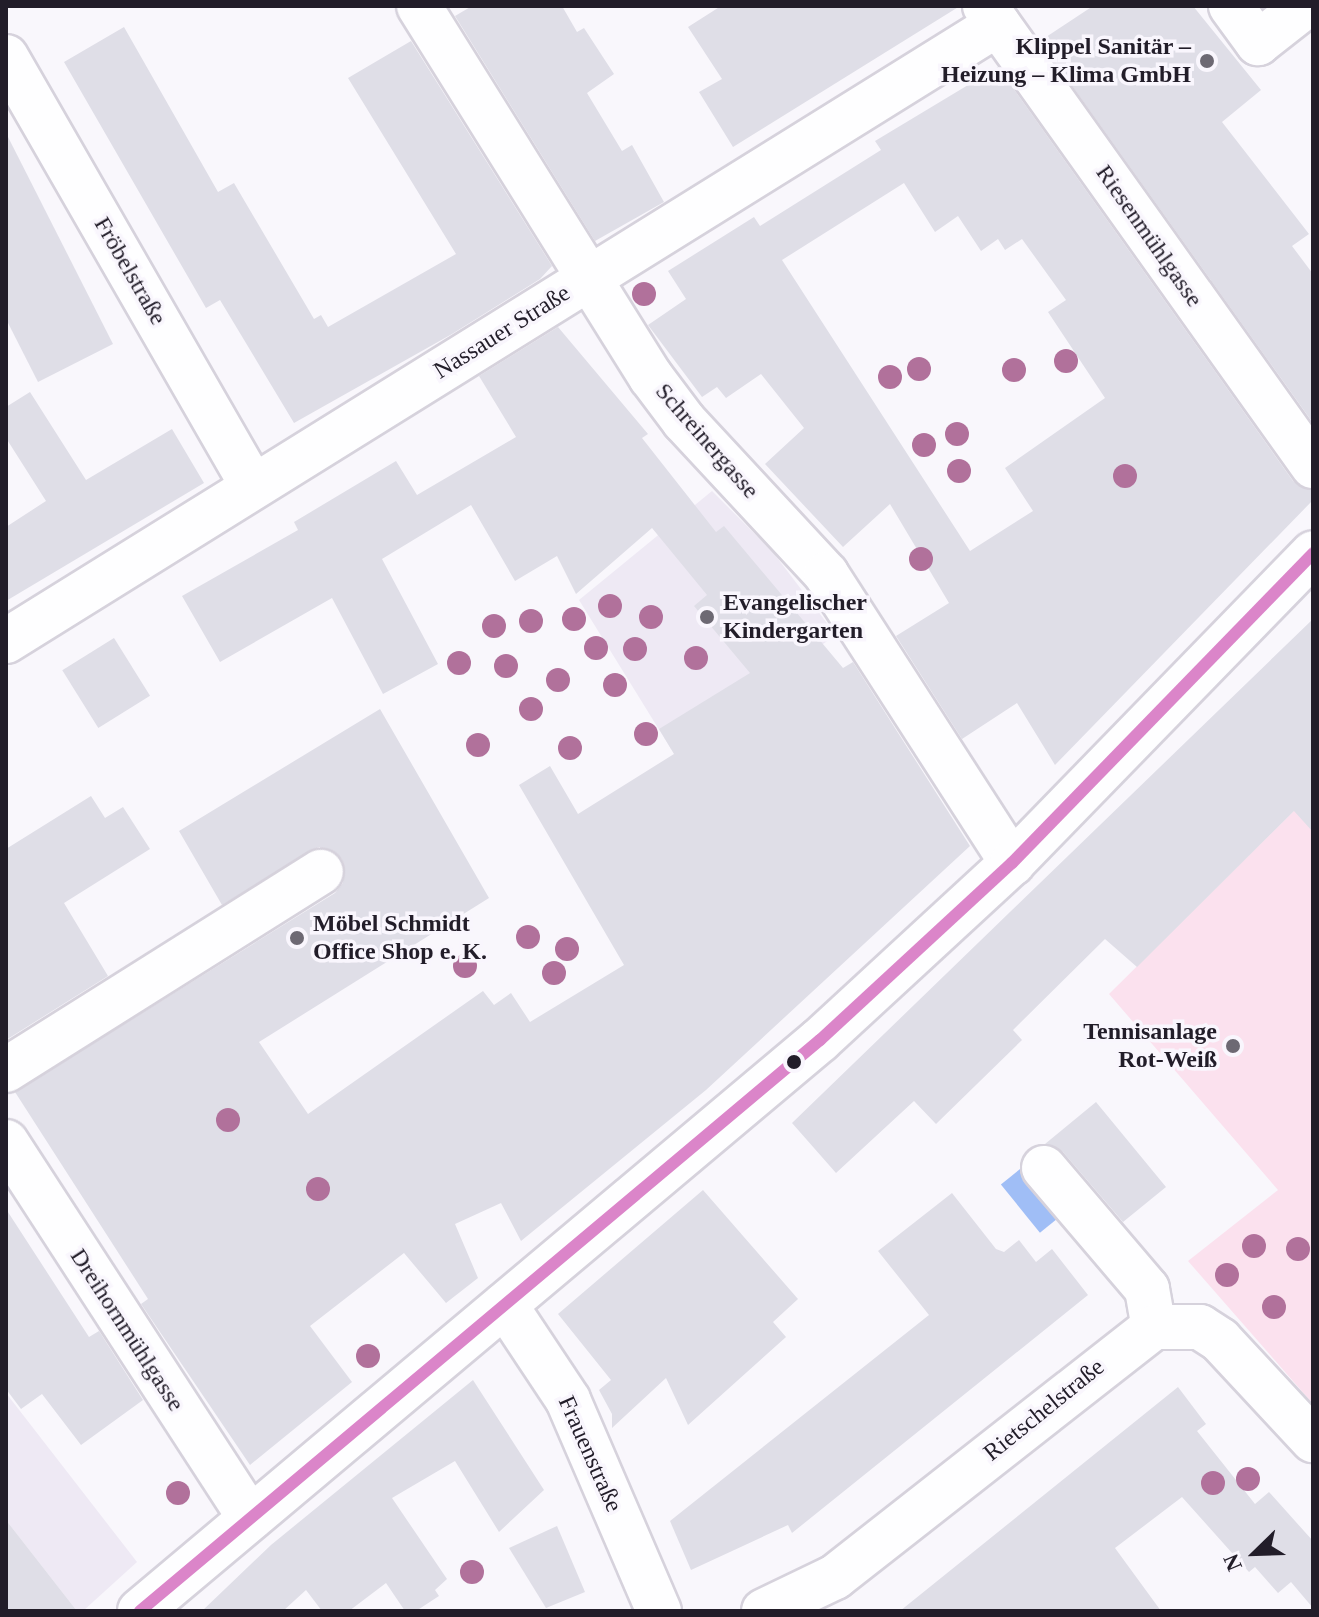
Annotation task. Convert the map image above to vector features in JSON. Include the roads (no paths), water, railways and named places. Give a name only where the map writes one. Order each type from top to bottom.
[{"type":"street","name":"Schreinergasse","points":[[419,6],[589,278],[684,421],[843,597],[1012,863]]},
{"type":"street","points":[[1231,6],[1258,43],[1305,6]]},
{"type":"street","name":"Nassauer Straße","points":[[6,641],[589,278],[992,15]]},
{"type":"street","name":"Riesenmühlgasse","points":[[992,15],[1313,466]]},
{"type":"street","name":"Fröbelstraße","points":[[6,57],[253,486]]},
{"type":"street","points":[[140,1611],[820,1040],[1012,863],[1313,553]]},
{"type":"street","points":[[6,1070],[321,872]]},
{"type":"street","name":"Dreihornmühlgasse","points":[[6,1142],[250,1518]]},
{"type":"street","points":[[1044,1168],[1147,1289],[1154,1327],[1200,1327],[1220,1340],[1313,1440]]},
{"type":"street","name":"Frauenstraße","points":[[505,1305],[568,1400],[659,1611]]},
{"type":"street","name":"Rietschelstraße","points":[[764,1611],[835,1577],[1154,1327]]},
{"type":"water","points":[[1025,1165],[1064,1213],[1040,1233],[1001,1185]]},
{"type":"place","name":"Klippel Sanitär – Heizung – Klima GmbH","points":[[1207,61]]},
{"type":"place","name":"Evangelischer Kindergarten","points":[[707,617]]},
{"type":"place","name":"Möbel Schmidt Office Shop e. K.","points":[[297,938]]},
{"type":"place","name":"Tennisanlage Rot-Weiß","points":[[1233,1046]]}]
